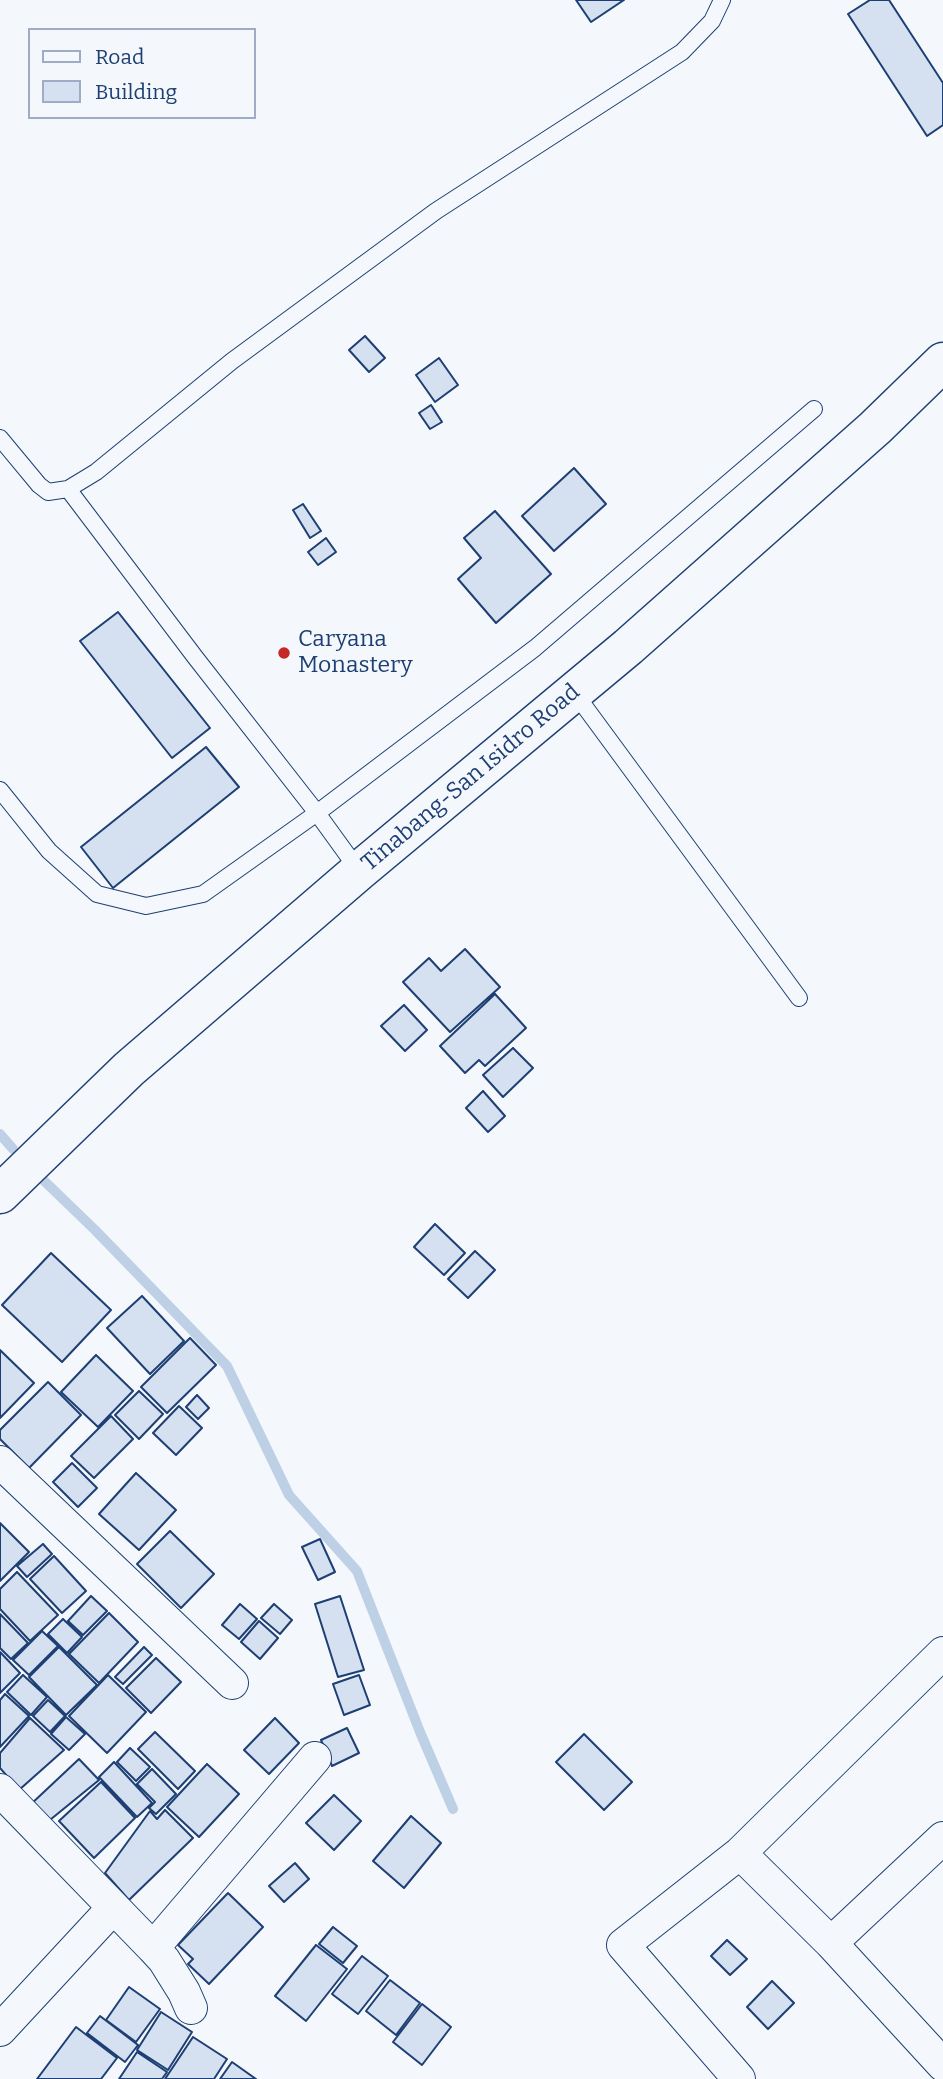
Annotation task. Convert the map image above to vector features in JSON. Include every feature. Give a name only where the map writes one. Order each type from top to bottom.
[{"type":"street","name":"Tinabang-San Isidro Road","points":[[0,1194],[129,1069],[359,871],[628,647],[876,428],[943,362]]},
{"type":"street","points":[[0,1462],[232,1683]]},
{"type":"street","points":[[739,2079],[622,1945],[740,1853],[943,1653]]},
{"type":"street","points":[[153,1948],[315,1758]]},
{"type":"street","points":[[0,1790],[153,1948],[184,1992],[191,2008]]},
{"type":"street","points":[[831,1943],[943,1838]]},
{"type":"street","points":[[740,1853],[939,2054]]},
{"type":"street","points":[[0,2030],[113,1908]]},
{"type":"lane","points":[[0,438],[48,492],[68,489],[96,472],[232,361],[436,211],[682,52],[712,21],[722,0]]},
{"type":"lane","points":[[0,790],[49,851],[97,894],[146,906],[203,894],[317,813],[536,648],[814,409]]},
{"type":"lane","points":[[68,489],[359,871]]},
{"type":"lane","points":[[574,692],[799,998]]},
{"type":"building","points":[[576,0],[624,0],[591,22]]},
{"type":"building","points":[[870,0],[889,0],[943,83],[943,125],[927,136],[848,14]]},
{"type":"building","points":[[365,336],[385,358],[369,372],[349,350]]},
{"type":"building","points":[[439,358],[458,385],[435,402],[416,375]]},
{"type":"building","points":[[431,405],[442,422],[430,429],[419,413]]},
{"type":"building","points":[[574,468],[606,504],[554,551],[522,516]]},
{"type":"building","points":[[303,504],[321,531],[310,538],[293,510]]},
{"type":"building","points":[[495,511],[551,574],[496,623],[458,579],[481,558],[464,538]]},
{"type":"building","points":[[326,538],[336,552],[318,565],[308,552]]},
{"type":"building","points":[[118,612],[210,728],[172,758],[80,641]]},
{"type":"building","points":[[206,747],[239,787],[113,888],[81,847]]},
{"type":"building","points":[[465,949],[500,987],[450,1032],[403,982],[429,958],[441,971]]},
{"type":"building","points":[[495,994],[526,1028],[485,1066],[479,1060],[465,1073],[440,1046]]},
{"type":"building","points":[[404,1005],[427,1030],[405,1051],[381,1026]]},
{"type":"building","points":[[513,1048],[533,1068],[503,1097],[483,1075]]},
{"type":"building","points":[[483,1091],[505,1116],[488,1132],[466,1108]]},
{"type":"building","points":[[435,1224],[465,1253],[444,1275],[414,1247]]},
{"type":"building","points":[[475,1251],[495,1270],[468,1298],[448,1279]]},
{"type":"building","points":[[51,1253],[111,1310],[62,1362],[2,1305]]},
{"type":"building","points":[[142,1296],[184,1341],[150,1374],[107,1328]]},
{"type":"building","points":[[190,1338],[216,1365],[167,1413],[141,1387]]},
{"type":"building","points":[[0,1350],[34,1383],[0,1418]]},
{"type":"building","points":[[96,1355],[133,1391],[98,1427],[61,1392]]},
{"type":"building","points":[[48,1382],[81,1415],[29,1468],[0,1439],[0,1430]]},
{"type":"building","points":[[139,1391],[163,1414],[139,1439],[115,1415]]},
{"type":"building","points":[[197,1395],[209,1408],[198,1419],[186,1407]]},
{"type":"building","points":[[179,1406],[202,1428],[176,1455],[153,1433]]},
{"type":"building","points":[[111,1416],[133,1439],[94,1478],[71,1456]]},
{"type":"building","points":[[72,1463],[97,1488],[78,1507],[53,1482]]},
{"type":"building","points":[[136,1473],[176,1510],[139,1550],[99,1514]]},
{"type":"building","points":[[0,1523],[29,1552],[0,1581]]},
{"type":"building","points":[[170,1531],[214,1574],[181,1608],[137,1564]]},
{"type":"building","points":[[320,1539],[335,1572],[318,1580],[302,1547]]},
{"type":"building","points":[[43,1544],[52,1554],[27,1577],[17,1566]]},
{"type":"building","points":[[54,1556],[86,1591],[62,1613],[30,1579]]},
{"type":"building","points":[[17,1572],[58,1615],[30,1641],[0,1609],[0,1589]]},
{"type":"building","points":[[91,1596],[107,1611],[83,1635],[68,1621]]},
{"type":"building","points":[[340,1596],[364,1670],[338,1677],[315,1604]]},
{"type":"building","points":[[240,1604],[257,1619],[239,1639],[222,1625]]},
{"type":"building","points":[[274,1604],[292,1620],[280,1634],[261,1618]]},
{"type":"building","points":[[109,1613],[138,1642],[99,1683],[69,1654]]},
{"type":"building","points":[[0,1614],[28,1643],[11,1659],[0,1648]]},
{"type":"building","points":[[63,1619],[82,1637],[67,1653],[48,1634]]},
{"type":"building","points":[[259,1621],[278,1638],[260,1659],[241,1642]]},
{"type":"building","points":[[42,1631],[58,1646],[29,1675],[13,1660]]},
{"type":"building","points":[[59,1647],[97,1685],[66,1715],[29,1677]]},
{"type":"building","points":[[144,1647],[152,1655],[123,1684],[115,1677]]},
{"type":"building","points":[[0,1652],[20,1673],[0,1693]]},
{"type":"building","points":[[156,1658],[181,1682],[151,1713],[126,1688]]},
{"type":"building","points":[[23,1675],[47,1697],[31,1715],[7,1692]]},
{"type":"building","points":[[108,1675],[146,1712],[107,1753],[69,1716]]},
{"type":"building","points":[[359,1675],[370,1705],[344,1715],[333,1684]]},
{"type":"building","points":[[5,1694],[29,1716],[0,1747],[0,1700]]},
{"type":"building","points":[[48,1700],[65,1716],[50,1732],[33,1716]]},
{"type":"building","points":[[66,1717],[85,1734],[69,1750],[51,1734]]},
{"type":"building","points":[[30,1718],[64,1750],[19,1790],[0,1768],[0,1753]]},
{"type":"building","points":[[275,1718],[299,1743],[269,1774],[244,1750]]},
{"type":"building","points":[[347,1728],[359,1753],[332,1766],[321,1740]]},
{"type":"building","points":[[155,1732],[195,1771],[178,1789],[138,1749]]},
{"type":"building","points":[[584,1734],[632,1782],[604,1810],[556,1762]]},
{"type":"building","points":[[130,1748],[150,1767],[136,1781],[117,1762]]},
{"type":"building","points":[[79,1759],[99,1780],[45,1824],[29,1806]]},
{"type":"building","points":[[114,1762],[152,1803],[137,1817],[99,1777]]},
{"type":"building","points":[[207,1764],[239,1794],[199,1837],[167,1807]]},
{"type":"building","points":[[152,1769],[176,1794],[156,1814],[149,1808],[155,1802],[137,1784]]},
{"type":"building","points":[[101,1782],[135,1818],[94,1858],[59,1821]]},
{"type":"building","points":[[334,1795],[361,1821],[334,1850],[306,1823]]},
{"type":"building","points":[[165,1810],[193,1838],[129,1900],[105,1873],[150,1811],[157,1819]]},
{"type":"building","points":[[411,1816],[441,1843],[404,1888],[373,1861]]},
{"type":"building","points":[[295,1863],[309,1879],[284,1902],[269,1886]]},
{"type":"building","points":[[228,1893],[263,1927],[209,1984],[188,1964],[193,1959],[178,1945]]},
{"type":"building","points":[[333,1927],[357,1946],[343,1963],[319,1944]]},
{"type":"building","points":[[727,1940],[747,1959],[730,1975],[711,1956]]},
{"type":"building","points":[[316,1945],[347,1969],[306,2021],[275,1996]]},
{"type":"building","points":[[362,1956],[388,1976],[358,2014],[332,1994]]},
{"type":"building","points":[[390,1980],[420,2003],[396,2035],[366,2011]]},
{"type":"building","points":[[772,1981],[794,2003],[768,2029],[747,2007]]},
{"type":"building","points":[[129,1987],[160,2009],[136,2042],[106,2020]]},
{"type":"building","points":[[422,2004],[451,2027],[422,2065],[393,2042]]},
{"type":"building","points":[[161,2012],[192,2032],[168,2070],[137,2050]]},
{"type":"building","points":[[100,2016],[138,2045],[125,2062],[87,2033]]},
{"type":"building","points":[[76,2027],[117,2058],[101,2079],[37,2079]]},
{"type":"building","points":[[193,2037],[227,2059],[214,2079],[165,2079]]},
{"type":"building","points":[[137,2052],[167,2072],[162,2079],[119,2079]]},
{"type":"building","points":[[232,2062],[256,2079],[220,2079]]},
{"type":"waterway","points":[[0,1134],[13,1149]]},
{"type":"waterway","points":[[36,1173],[227,1366],[289,1495],[357,1571],[453,1809]]},
{"type":"place","name":"Caryana Monastery","points":[[284,653]]}]
